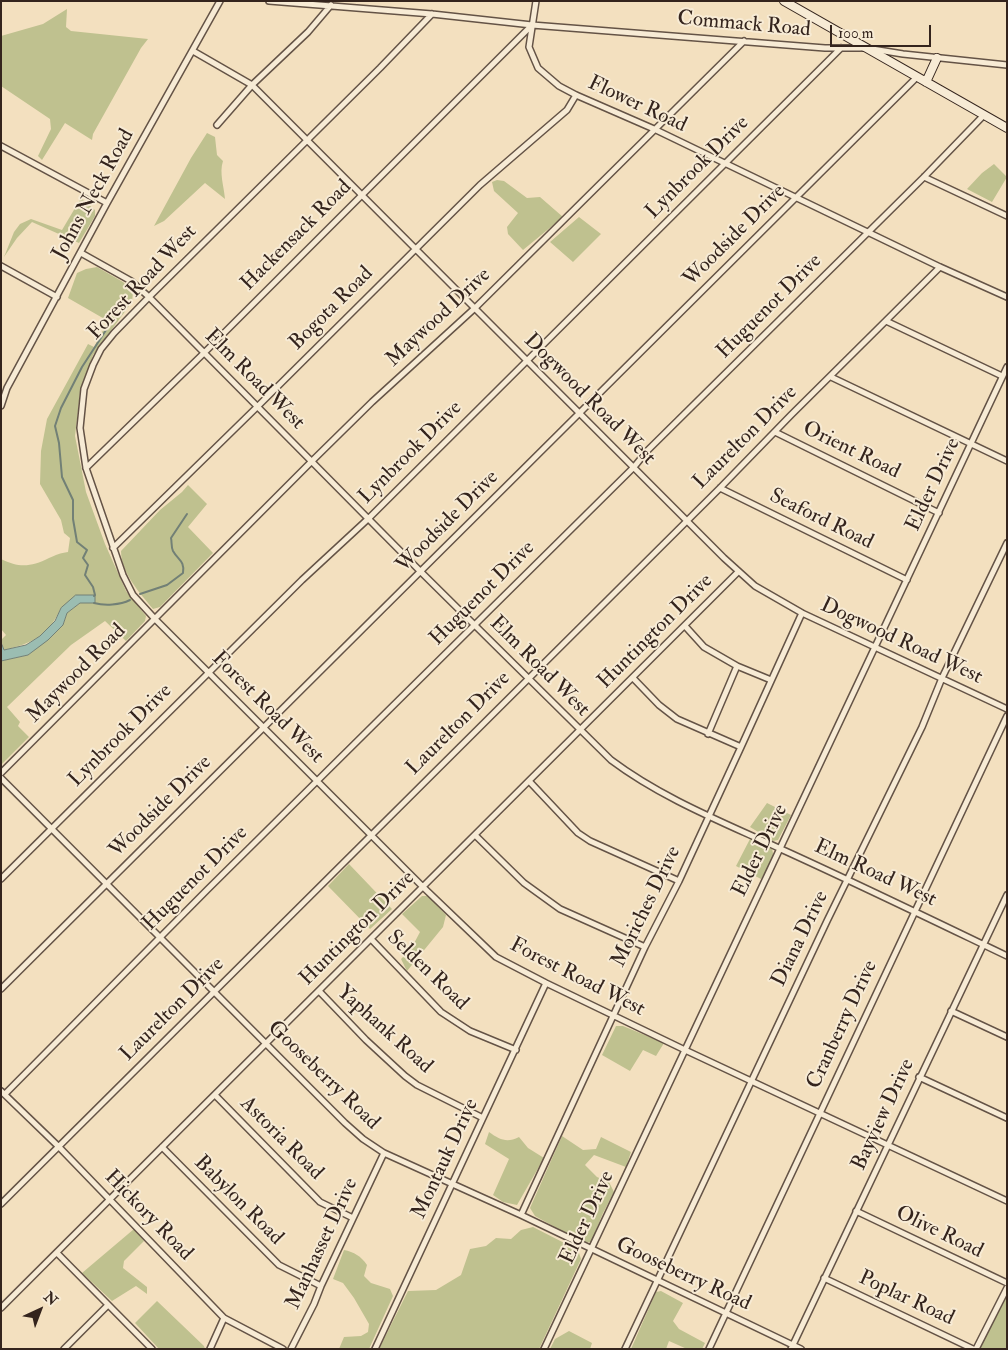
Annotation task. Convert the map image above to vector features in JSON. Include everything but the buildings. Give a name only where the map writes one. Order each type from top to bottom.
[{"type":"main road","points":[[784,1],[1007,128]]},
{"type":"main road","points":[[926,82],[937,58]]},
{"type":"street","name":"Johns Neck Road","points":[[1,406],[8,388],[107,203],[220,1]]},
{"type":"street","name":"Commack Road","points":[[269,1],[432,14],[532,25],[841,48],[866,48],[1007,65]]},
{"type":"street","name":"Flower Road","points":[[536,1],[529,47],[538,68],[559,86],[654,129],[940,267],[1007,296]]},
{"type":"street","points":[[217,125],[252,85],[308,32],[331,5]]},
{"type":"street","name":"Forest Road West","points":[[432,14],[148,297],[114,333],[92,366],[84,389],[80,428],[86,468],[122,575],[133,595],[156,619],[423,887],[496,957],[685,1050],[1007,1201]]},
{"type":"street","name":"Hackensack Road","points":[[86,468],[204,353],[532,25]]},
{"type":"street","name":"Maywood Drive","points":[[156,619],[372,402],[558,227],[744,40]]},
{"type":"street","name":"Lynbrook Drive","points":[[1,879],[302,580],[369,518],[841,48]]},
{"type":"street","name":"Dogwood Road West","points":[[193,51],[252,85],[738,572],[755,586],[802,613],[1007,709]]},
{"type":"street","name":"Woodside Drive","points":[[1,989],[917,77]]},
{"type":"street","name":"Bogota Road","points":[[113,548],[480,185],[554,123],[567,110],[576,95]]},
{"type":"street","name":"Huguenot Drive","points":[[3,1093],[634,467],[984,115]]},
{"type":"street","points":[[1,146],[107,203]]},
{"type":"street","points":[[924,177],[1007,216]]},
{"type":"street","name":"Elm Road West","points":[[81,253],[131,281],[148,297],[611,760],[631,775],[709,815],[848,879],[1007,956]]},
{"type":"street","points":[[1,266],[57,297]]},
{"type":"street","name":"Laurelton Drive","points":[[1,1204],[940,267]]},
{"type":"street","points":[[886,321],[1002,376]]},
{"type":"street","name":"Elder Drive","points":[[544,1349],[1007,367]]},
{"type":"street","points":[[831,377],[1007,461]]},
{"type":"street","name":"Orient Road","points":[[776,432],[939,513]]},
{"type":"street","name":"Seaford Road","points":[[720,488],[907,580]]},
{"type":"street","name":"Diana Drive","points":[[625,1349],[922,726],[942,678],[1007,543]]},
{"type":"street","name":"Huntington Drive","points":[[1,1308],[738,572]]},
{"type":"street","name":"Moriches Drive","points":[[521,1215],[645,947],[742,747],[802,613]]},
{"type":"street","name":"Maywood Road","points":[[1,774],[156,619]]},
{"type":"street","points":[[685,626],[704,647],[737,666],[771,680]]},
{"type":"street","points":[[708,734],[737,666]]},
{"type":"street","points":[[633,678],[667,712],[677,719],[708,734],[742,747]]},
{"type":"street","name":"Cranberry Drive","points":[[708,1349],[1007,716]]},
{"type":"street","name":"Gooseberry Road","points":[[1,778],[363,1139],[384,1153],[521,1215],[792,1347],[801,1349]]},
{"type":"street","points":[[529,782],[578,833],[590,841],[679,880]]},
{"type":"street","points":[[475,835],[524,883],[560,909],[645,947]]},
{"type":"street","name":"Bayview Drive","points":[[792,1347],[1007,895]]},
{"type":"street","name":"Selden Road","points":[[371,939],[441,1012],[470,1031],[516,1050]]},
{"type":"street","name":"Montauk Drive","points":[[375,1349],[546,983]]},
{"type":"street","name":"Yaphank Road","points":[[318,991],[366,1040],[405,1076],[417,1085],[483,1118]]},
{"type":"street","points":[[951,1011],[1007,1037]]},
{"type":"street","points":[[919,1077],[1007,1118]]},
{"type":"street","name":"Hickory Road","points":[[3,1093],[224,1318],[283,1349]]},
{"type":"street","name":"Astoria Road","points":[[215,1095],[320,1202],[353,1218]]},
{"type":"street","name":"Babylon Road","points":[[162,1147],[279,1265],[321,1286]]},
{"type":"street","name":"Manhasset Drive","points":[[291,1349],[384,1153]]},
{"type":"street","name":"Olive Road","points":[[856,1212],[1007,1283]]},
{"type":"street","points":[[57,1252],[108,1306],[122,1316],[152,1349]]},
{"type":"street","name":"Poplar Road","points":[[824,1278],[975,1349]]},
{"type":"street","points":[[975,1349],[1007,1288]]},
{"type":"street","points":[[64,1349],[108,1306]]},
{"type":"street","points":[[210,1349],[224,1318]]},
{"type":"green space","points":[[67,9],[66,27],[71,31],[148,39],[141,48],[93,134],[92,140],[65,123],[42,160],[38,156],[51,129],[50,119],[1,86],[1,36],[43,24]]},
{"type":"green space","points":[[207,133],[215,137],[217,155],[223,161],[222,175],[225,199],[205,183],[164,221],[154,226],[191,158]]},
{"type":"green space","points":[[994,164],[1007,177],[992,202],[967,189],[982,173]]},
{"type":"green space","points":[[497,180],[504,181],[527,198],[540,197],[563,217],[523,250],[508,234],[507,227],[518,213],[494,191],[492,182]]},
{"type":"green space","points":[[81,198],[95,210],[95,216],[79,243],[32,222],[17,238],[4,257],[14,232],[20,224],[31,219],[62,230]]},
{"type":"green space","points":[[579,217],[601,234],[573,262],[550,242]]},
{"type":"green space","points":[[97,267],[123,282],[133,292],[132,302],[93,355],[80,392],[75,436],[86,492],[105,544],[126,591],[146,616],[145,621],[126,641],[105,621],[71,645],[7,707],[20,722],[18,726],[29,737],[1,765],[1,661],[28,655],[63,625],[67,613],[95,595],[61,608],[51,625],[38,637],[4,650],[1,640],[6,635],[1,629],[1,559],[19,565],[31,565],[68,552],[70,538],[64,533],[61,520],[40,484],[41,451],[47,419],[88,344],[94,347],[108,321],[68,298],[77,273]]},
{"type":"green space","points":[[188,485],[207,504],[188,527],[213,553],[160,607],[153,609],[128,575],[124,567],[121,551],[160,510]]},
{"type":"green space","points":[[767,803],[791,815],[778,840],[773,841],[750,827]]},
{"type":"green space","points":[[750,839],[772,849],[774,858],[761,879],[736,866]]},
{"type":"green space","points":[[349,864],[392,909],[370,929],[328,886]]},
{"type":"green space","points":[[422,896],[428,896],[446,915],[443,927],[407,971],[401,959],[411,949],[420,932],[402,914]]},
{"type":"green space","points":[[616,1026],[623,1026],[664,1043],[656,1056],[643,1050],[630,1071],[602,1055]]},
{"type":"green space","points":[[489,1132],[504,1140],[519,1137],[528,1148],[544,1158],[517,1205],[503,1202],[493,1195],[509,1159],[485,1144]]},
{"type":"green space","points":[[562,1136],[583,1150],[596,1149],[601,1137],[631,1152],[626,1167],[594,1155],[585,1165],[597,1177],[609,1182],[614,1192],[591,1242],[584,1243],[535,1216],[530,1208]]},
{"type":"green space","points":[[533,1227],[578,1250],[581,1259],[539,1349],[379,1349],[408,1291],[436,1290],[461,1275],[470,1249],[486,1246],[496,1238],[511,1239],[521,1230]]},
{"type":"green space","points":[[134,1229],[144,1241],[124,1261],[123,1268],[147,1287],[147,1294],[136,1286],[112,1301],[82,1273]]},
{"type":"green space","points":[[344,1250],[360,1257],[367,1265],[364,1276],[371,1283],[390,1289],[393,1296],[369,1349],[339,1349],[344,1337],[361,1336],[368,1332],[369,1324],[343,1283],[333,1279]]},
{"type":"green space","points":[[661,1291],[683,1303],[673,1321],[679,1329],[705,1343],[702,1349],[687,1349],[669,1341],[666,1349],[631,1349],[656,1292]]},
{"type":"green space","points":[[1007,1295],[1007,1349],[979,1349],[998,1310]]},
{"type":"green space","points":[[157,1301],[205,1349],[159,1349],[135,1323]]},
{"type":"green space","points":[[569,1331],[592,1343],[590,1349],[550,1349],[555,1339]]},
{"type":"water","points":[[76,595],[95,595],[95,603],[80,603],[67,613],[63,625],[48,640],[28,655],[1,661],[1,642],[4,650],[26,645],[40,636],[55,621],[61,608]]},
{"type":"waterway","points":[[94,596],[93,587],[85,575],[88,565],[83,558],[87,550],[77,542],[73,519],[73,500],[62,477],[59,443],[55,426],[61,408],[82,367],[108,327]]},
{"type":"waterway","points":[[140,594],[167,585],[183,573],[182,563],[172,549],[171,538],[187,514]]},
{"type":"waterway","points":[[94,603],[112,604],[130,600]]}]
